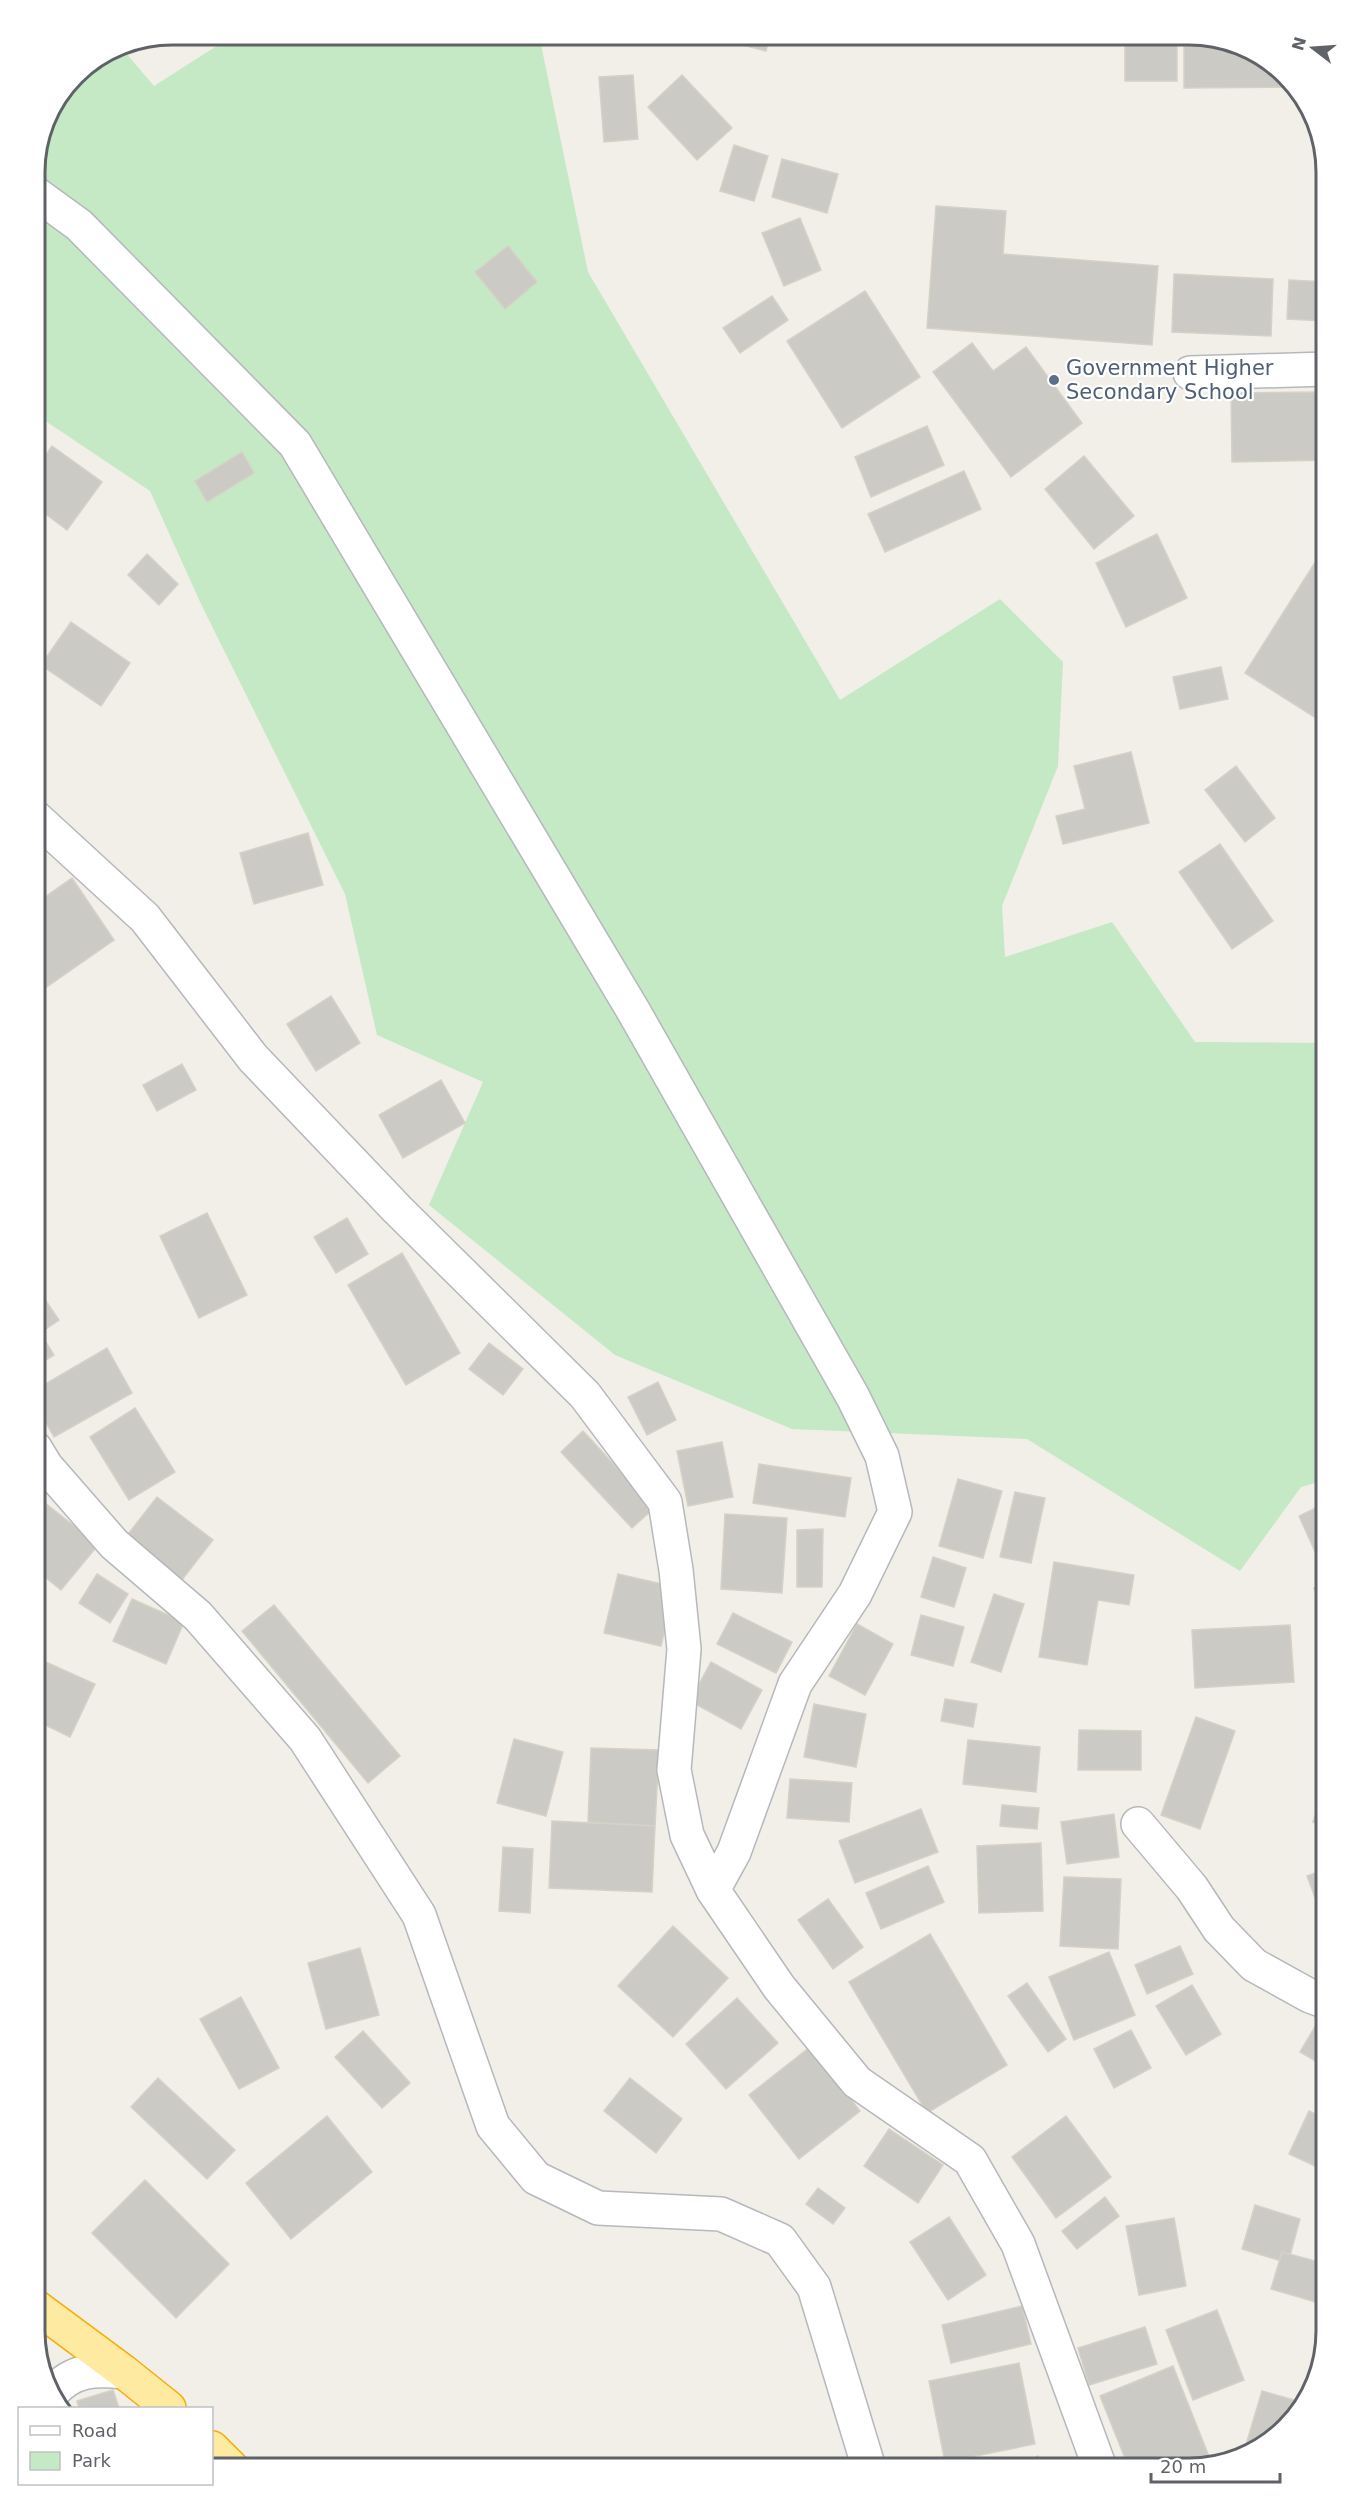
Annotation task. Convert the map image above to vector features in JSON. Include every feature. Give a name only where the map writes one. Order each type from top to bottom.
[{"type":"highway","points":[[45,2314],[124,2372],[167,2407]]},
{"type":"street","points":[[45,200],[79,225],[295,444],[634,1012],[853,1397],[882,1456],[895,1512],[855,1594],[795,1684],[734,1852],[713,1890]]},
{"type":"street","points":[[1191,373],[1316,369]]},
{"type":"street","points":[[45,826],[145,918],[253,1058],[397,1209],[585,1395],[665,1502],[676,1570],[684,1649],[675,1770],[687,1835],[713,1890],[779,1987],[857,2082],[970,2160],[1018,2244],[1096,2458]]},
{"type":"street","points":[[45,1464],[114,1544],[198,1616],[305,1739],[419,1915],[493,2126],[536,2178],[598,2208],[721,2214],[780,2240],[814,2287],[866,2458]]},
{"type":"street","points":[[1138,1824],[1192,1888],[1219,1929],[1254,1965],[1316,1998]]},
{"type":"street","points":[[58,2386],[77,2373],[98,2370],[124,2372]]},
{"type":"green space","points":[[218,45],[541,45],[588,272],[840,700],[1000,599],[1063,662],[1058,766],[1002,906],[1005,957],[1112,922],[1195,1042],[1316,1043],[1316,1483],[1301,1487],[1240,1571],[1027,1439],[792,1429],[615,1355],[429,1205],[483,1082],[377,1035],[345,894],[201,604],[150,491],[45,421],[45,164],[49,139],[66,101],[82,82],[101,66],[116,58],[127,54],[154,86]]},
{"type":"building","points":[[743,45],[768,45],[766,51]]},
{"type":"building","points":[[1125,45],[1177,45],[1177,81],[1125,81]]},
{"type":"building","points":[[1184,45],[1214,47],[1245,58],[1266,71],[1283,87],[1184,88]]},
{"type":"building","points":[[633,75],[638,139],[604,142],[599,77]]},
{"type":"building","points":[[682,75],[732,128],[697,160],[648,107]]},
{"type":"building","points":[[734,145],[768,156],[754,201],[720,191]]},
{"type":"building","points":[[782,159],[838,174],[827,213],[772,197]]},
{"type":"building","points":[[936,206],[1006,211],[1003,254],[1158,266],[1152,345],[927,328]]},
{"type":"building","points":[[800,218],[821,270],[784,286],[762,233]]},
{"type":"building","points":[[508,246],[537,282],[505,309],[475,272]]},
{"type":"building","points":[[1174,274],[1273,279],[1271,336],[1172,332]]},
{"type":"building","points":[[1289,280],[1316,281],[1316,320],[1287,319]]},
{"type":"building","points":[[865,291],[920,377],[842,428],[787,341]]},
{"type":"building","points":[[772,296],[788,320],[740,353],[723,328]]},
{"type":"building","points":[[972,343],[993,371],[1026,347],[1082,423],[1011,477],[933,372]]},
{"type":"building","points":[[1316,392],[1316,460],[1232,462],[1231,393]]},
{"type":"building","points":[[927,426],[944,465],[871,497],[855,457]]},
{"type":"building","points":[[52,446],[102,482],[67,530],[45,514],[45,456]]},
{"type":"building","points":[[242,452],[254,473],[207,502],[195,481]]},
{"type":"building","points":[[1084,456],[1134,516],[1094,549],[1045,489]]},
{"type":"building","points":[[964,471],[981,509],[885,552],[868,514]]},
{"type":"building","points":[[1157,534],[1187,598],[1126,627],[1096,563]]},
{"type":"building","points":[[147,554],[178,584],[159,605],[128,575]]},
{"type":"building","points":[[1316,561],[1316,718],[1245,673]]},
{"type":"building","points":[[71,622],[130,663],[101,706],[45,668],[45,659]]},
{"type":"building","points":[[1221,667],[1228,699],[1180,709],[1173,677]]},
{"type":"building","points":[[1131,752],[1149,823],[1063,844],[1056,816],[1085,809],[1074,766]]},
{"type":"building","points":[[1236,766],[1275,818],[1245,842],[1205,790]]},
{"type":"building","points":[[308,833],[323,885],[254,904],[240,853]]},
{"type":"building","points":[[1220,844],[1273,921],[1232,949],[1179,872]]},
{"type":"building","points":[[72,878],[114,940],[45,988],[45,897]]},
{"type":"building","points":[[331,996],[360,1043],[316,1071],[287,1024]]},
{"type":"building","points":[[182,1064],[196,1090],[157,1111],[143,1085]]},
{"type":"building","points":[[441,1080],[465,1123],[403,1158],[379,1115]]},
{"type":"building","points":[[207,1213],[247,1295],[199,1318],[160,1236]]},
{"type":"building","points":[[347,1218],[368,1254],[336,1273],[314,1237]]},
{"type":"building","points":[[402,1253],[460,1353],[406,1385],[348,1285]]},
{"type":"building","points":[[45,1300],[59,1320],[45,1330]]},
{"type":"building","points":[[45,1341],[54,1355],[45,1361]]},
{"type":"building","points":[[489,1343],[523,1369],[503,1395],[469,1369]]},
{"type":"building","points":[[107,1348],[132,1393],[54,1437],[45,1420],[45,1384]]},
{"type":"building","points":[[658,1382],[676,1420],[647,1435],[628,1397]]},
{"type":"building","points":[[135,1408],[175,1472],[129,1500],[90,1437]]},
{"type":"building","points":[[583,1431],[654,1508],[632,1528],[561,1452]]},
{"type":"building","points":[[722,1442],[733,1497],[688,1506],[677,1451]]},
{"type":"building","points":[[759,1464],[851,1478],[845,1517],[753,1503]]},
{"type":"building","points":[[958,1479],[1002,1491],[983,1558],[939,1546]]},
{"type":"building","points":[[1015,1492],[1045,1498],[1031,1563],[1000,1557]]},
{"type":"building","points":[[157,1497],[213,1540],[181,1581],[125,1538]]},
{"type":"building","points":[[45,1503],[98,1545],[61,1590],[45,1577]]},
{"type":"building","points":[[1316,1508],[1316,1554],[1299,1516]]},
{"type":"building","points":[[725,1514],[787,1518],[782,1593],[721,1589]]},
{"type":"building","points":[[823,1529],[822,1587],[797,1587],[797,1530]]},
{"type":"building","points":[[933,1557],[966,1568],[954,1607],[921,1597]]},
{"type":"building","points":[[1054,1562],[1134,1575],[1129,1605],[1098,1600],[1087,1665],[1039,1657]]},
{"type":"building","points":[[97,1574],[128,1594],[110,1623],[79,1603]]},
{"type":"building","points":[[618,1574],[675,1587],[661,1646],[604,1633]]},
{"type":"building","points":[[994,1594],[1024,1604],[1001,1672],[971,1662]]},
{"type":"building","points":[[132,1599],[184,1622],[166,1664],[113,1641]]},
{"type":"building","points":[[274,1605],[400,1756],[368,1783],[242,1631]]},
{"type":"building","points":[[733,1613],[792,1642],[776,1673],[717,1644]]},
{"type":"building","points":[[921,1615],[964,1627],[953,1666],[911,1655]]},
{"type":"building","points":[[857,1624],[893,1644],[865,1695],[829,1676]]},
{"type":"building","points":[[1290,1625],[1294,1682],[1195,1688],[1192,1630]]},
{"type":"building","points":[[45,1662],[95,1684],[70,1737],[45,1725]]},
{"type":"building","points":[[711,1662],[762,1690],[741,1729],[690,1701]]},
{"type":"building","points":[[945,1699],[977,1704],[973,1727],[941,1721]]},
{"type":"building","points":[[814,1704],[866,1714],[856,1767],[804,1757]]},
{"type":"building","points":[[1196,1717],[1235,1731],[1200,1829],[1161,1815]]},
{"type":"building","points":[[1079,1730],[1141,1731],[1141,1770],[1078,1770]]},
{"type":"building","points":[[514,1739],[563,1752],[546,1816],[497,1803]]},
{"type":"building","points":[[968,1740],[1040,1747],[1036,1792],[963,1784]]},
{"type":"building","points":[[591,1748],[659,1750],[655,1826],[588,1822]]},
{"type":"building","points":[[790,1779],[852,1783],[849,1822],[787,1818]]},
{"type":"building","points":[[1002,1805],[1039,1808],[1037,1829],[1000,1826]]},
{"type":"building","points":[[921,1809],[938,1852],[855,1883],[839,1841]]},
{"type":"building","points":[[1114,1814],[1119,1857],[1067,1864],[1061,1822]]},
{"type":"building","points":[[552,1821],[655,1826],[652,1892],[549,1888]]},
{"type":"building","points":[[1041,1843],[1043,1911],[979,1913],[977,1846]]},
{"type":"building","points":[[503,1847],[533,1849],[530,1913],[499,1911]]},
{"type":"building","points":[[928,1866],[944,1902],[881,1929],[866,1893]]},
{"type":"building","points":[[1316,1873],[1316,1900],[1307,1876]]},
{"type":"building","points":[[1064,1877],[1121,1879],[1118,1949],[1060,1946]]},
{"type":"building","points":[[828,1899],[863,1947],[833,1969],[798,1920]]},
{"type":"building","points":[[673,1926],[728,1978],[673,2037],[618,1986]]},
{"type":"building","points":[[930,1934],[1007,2065],[927,2113],[849,1982]]},
{"type":"building","points":[[1180,1946],[1193,1974],[1147,1994],[1135,1965]]},
{"type":"building","points":[[360,1948],[379,2015],[326,2029],[308,1963]]},
{"type":"building","points":[[1109,1952],[1135,2015],[1074,2040],[1049,1977]]},
{"type":"building","points":[[1027,1983],[1066,2039],[1048,2052],[1008,1996]]},
{"type":"building","points":[[1192,1985],[1221,2034],[1186,2055],[1156,2006]]},
{"type":"building","points":[[241,1997],[279,2068],[239,2089],[200,2019]]},
{"type":"building","points":[[737,1998],[778,2043],[726,2089],[686,2044]]},
{"type":"building","points":[[1316,2025],[1316,2061],[1300,2052]]},
{"type":"building","points":[[1131,2030],[1151,2068],[1114,2088],[1094,2049]]},
{"type":"building","points":[[363,2031],[410,2083],[382,2108],[335,2057]]},
{"type":"building","points":[[810,2047],[860,2111],[799,2159],[749,2095]]},
{"type":"building","points":[[158,2078],[235,2150],[207,2179],[131,2107]]},
{"type":"building","points":[[630,2078],[682,2119],[656,2153],[604,2111]]},
{"type":"building","points":[[1309,2111],[1316,2114],[1316,2166],[1289,2154]]},
{"type":"building","points":[[327,2116],[372,2172],[291,2239],[246,2183]]},
{"type":"building","points":[[1066,2116],[1111,2177],[1056,2218],[1012,2157]]},
{"type":"building","points":[[889,2129],[943,2165],[918,2203],[864,2166]]},
{"type":"building","points":[[145,2180],[229,2264],[176,2318],[92,2233]]},
{"type":"building","points":[[818,2188],[845,2208],[833,2224],[806,2204]]},
{"type":"building","points":[[1105,2197],[1119,2216],[1077,2249],[1062,2231]]},
{"type":"building","points":[[1255,2205],[1300,2219],[1288,2263],[1242,2249]]},
{"type":"building","points":[[949,2217],[986,2275],[948,2300],[910,2242]]},
{"type":"building","points":[[1174,2218],[1186,2286],[1139,2295],[1126,2226]]},
{"type":"building","points":[[1282,2252],[1316,2261],[1316,2302],[1271,2289]]},
{"type":"building","points":[[1022,2306],[1031,2344],[951,2363],[942,2325]]},
{"type":"building","points":[[1217,2310],[1244,2380],[1193,2400],[1166,2330]]},
{"type":"building","points":[[1145,2327],[1157,2364],[1089,2385],[1078,2348]]},
{"type":"building","points":[[1019,2363],[1035,2444],[965,2458],[944,2458],[929,2381]]},
{"type":"building","points":[[1173,2366],[1209,2457],[1125,2458],[1100,2396]]},
{"type":"building","points":[[113,2390],[119,2407],[79,2407],[77,2401]]},
{"type":"building","points":[[1262,2391],[1296,2400],[1279,2421],[1246,2444]]},
{"type":"place","name":"Government Higher Secondary School","points":[[1054,380]]}]
